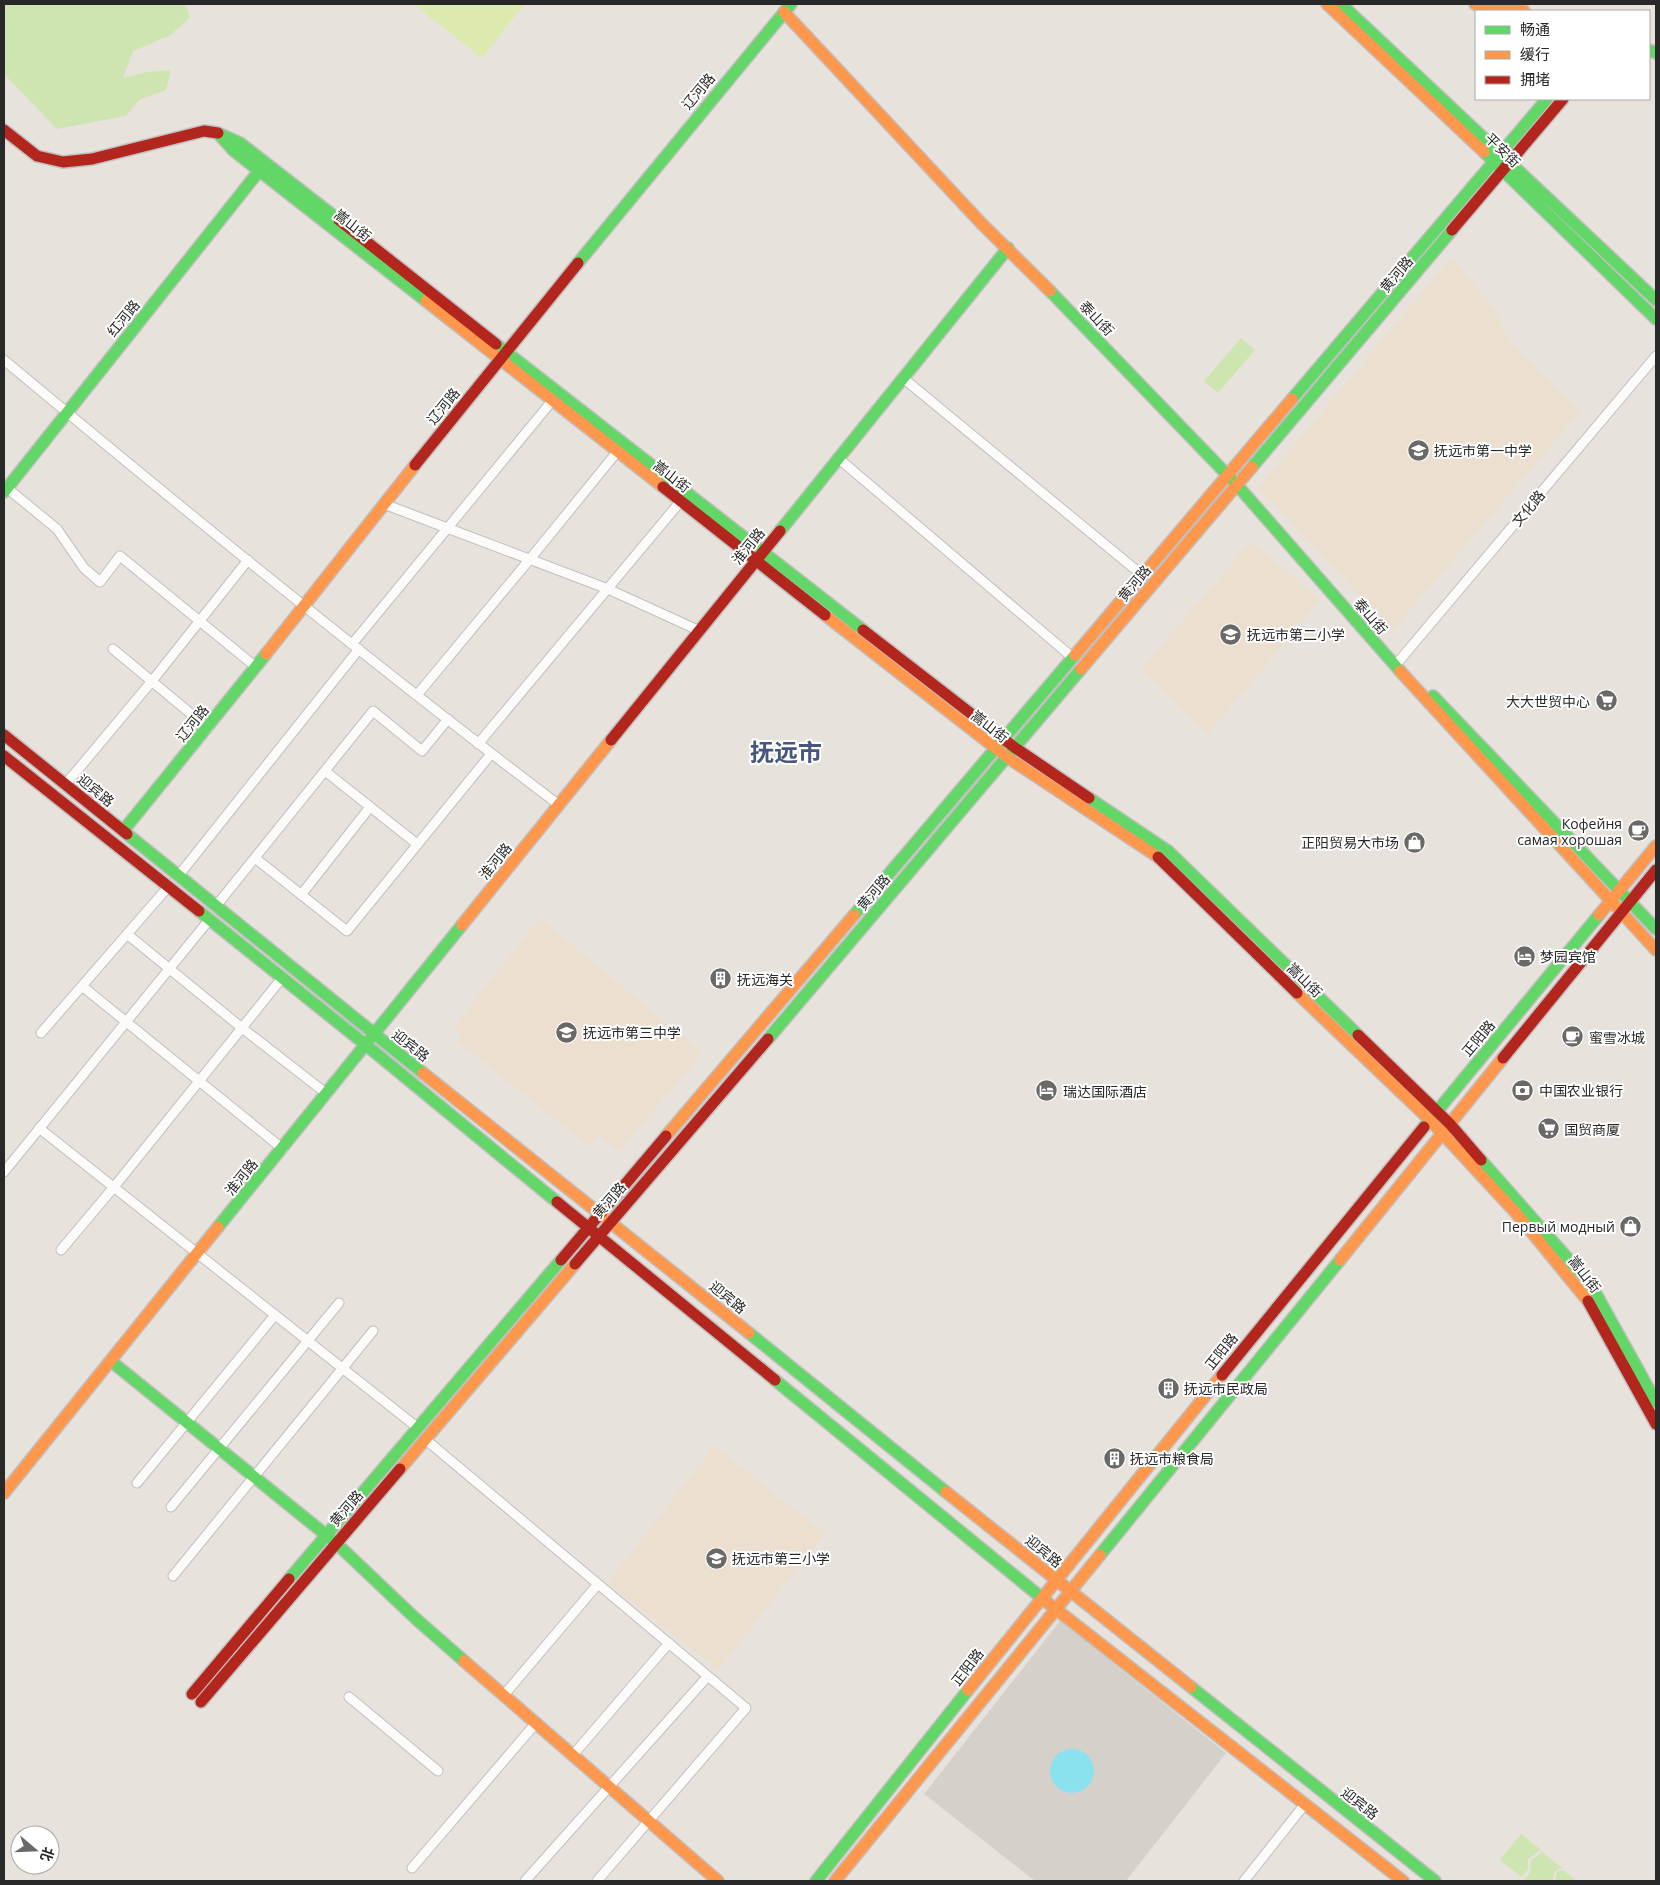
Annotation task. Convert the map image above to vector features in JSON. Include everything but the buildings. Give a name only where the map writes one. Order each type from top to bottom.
[{"type":"main road","name":"平安街","points":[[1327,4],[1497,157]]},
{"type":"main road","name":"平安街","points":[[1341,4],[1497,157],[1656,319]]},
{"type":"main road","points":[[1475,4],[1517,10]]},
{"type":"main road","name":"泰山街","points":[[787,8],[982,224],[1008,248],[1237,485],[1381,650],[1656,950]]},
{"type":"main road","name":"辽河路","points":[[123,831],[256,668],[304,604],[503,356],[787,8]]},
{"type":"main road","name":"黄河路","points":[[1546,100],[327,1535],[197,1698],[426,1439],[1007,757],[1562,100]]},
{"type":"main road","name":"嵩山街","points":[[4,130],[37,156],[63,162],[92,159],[204,130],[240,143],[263,167],[759,556],[995,748],[1161,859],[1292,989],[1430,1120],[1516,1213],[1585,1295],[1656,1424]]},
{"type":"main road","name":"平安街","points":[[1506,166],[1656,300]]},
{"type":"main road","name":"红河路","points":[[6,490],[263,167]]},
{"type":"main road","name":"淮河路","points":[[4,1493],[112,1362],[1008,248]]},
{"type":"main road","name":"嵩山街","points":[[503,356],[552,401],[680,502],[759,556],[1014,747],[1168,851],[1438,1110],[1590,1285],[1656,1402]]},
{"type":"main road","name":"泰山街","points":[[1381,650],[1399,661],[1656,929]]},
{"type":"main road","name":"迎宾路","points":[[4,735],[375,1035],[611,1221],[1055,1580],[1434,1881]]},
{"type":"main road","name":"迎宾路","points":[[4,756],[366,1045],[1055,1609],[1403,1881]]},
{"type":"main road","name":"正阳路","points":[[816,1881],[1041,1597],[1656,846]]},
{"type":"main road","points":[[835,1881],[1656,870]]},
{"type":"main road","points":[[112,1362],[327,1535],[415,1618],[718,1881]]},
{"type":"street","name":"文化路","points":[[1399,661],[1656,356]]},
{"type":"street","points":[[4,360],[248,560],[478,744],[560,805]]},
{"type":"street","points":[[902,378],[1142,575]]},
{"type":"street","points":[[179,875],[449,527],[552,401]]},
{"type":"street","points":[[417,695],[617,452]]},
{"type":"street","points":[[838,458],[1072,657]]},
{"type":"street","points":[[6,490],[57,529],[84,568],[100,582],[120,556],[256,668]]},
{"type":"street","points":[[478,744],[680,502]]},
{"type":"street","points":[[384,504],[449,527],[608,589],[700,631]]},
{"type":"street","points":[[65,785],[152,681],[248,560]]},
{"type":"street","points":[[113,649],[208,728]]},
{"type":"street","points":[[216,906],[373,712],[422,751],[448,719]]},
{"type":"street","points":[[255,858],[346,931],[491,754]]},
{"type":"street","points":[[325,771],[417,844]]},
{"type":"street","points":[[301,895],[370,807]]},
{"type":"street","points":[[41,1033],[168,887]]},
{"type":"street","points":[[4,1172],[209,920]]},
{"type":"street","points":[[127,934],[242,1028],[327,1094]]},
{"type":"street","points":[[61,1250],[282,978]]},
{"type":"street","points":[[82,986],[283,1149]]},
{"type":"street","points":[[39,1128],[418,1428]]},
{"type":"street","points":[[171,1507],[339,1303]]},
{"type":"street","points":[[137,1483],[275,1315]]},
{"type":"street","points":[[173,1576],[373,1331]]},
{"type":"street","points":[[426,1439],[746,1708],[597,1881]]},
{"type":"street","points":[[504,1695],[598,1584]]},
{"type":"street","points":[[573,1755],[669,1643]]},
{"type":"street","points":[[525,1881],[708,1676]]},
{"type":"street","points":[[349,1697],[438,1771]]},
{"type":"street","points":[[412,1868],[536,1723]]},
{"type":"street","points":[[1244,1881],[1305,1804]]},
{"type":"shaded area","name":"抚远市第一中学","points":[[1451,257],[1495,310],[1509,340],[1580,412],[1393,630],[1258,488]]},
{"type":"shaded area","name":"抚远市第二小学","points":[[1251,541],[1320,600],[1208,734],[1142,668]]},
{"type":"shaded area","name":"抚远市第三中学","points":[[540,918],[702,1053],[619,1152],[599,1136],[590,1147],[457,1041],[461,1035],[453,1028]]},
{"type":"shaded area","name":"抚远市第三小学","points":[[714,1446],[825,1533],[718,1670],[608,1583]]},
{"type":"shaded area","points":[[1060,1621],[1226,1753],[1126,1881],[1035,1881],[924,1794]]},
{"type":"green space","points":[[4,4],[185,4],[190,18],[169,36],[133,51],[123,78],[146,72],[171,70],[166,90],[139,100],[126,116],[57,129],[4,74]]},
{"type":"green space","points":[[413,4],[524,4],[482,58]]},
{"type":"green space","points":[[1241,338],[1255,350],[1218,393],[1204,381]]},
{"type":"green space","points":[[1521,1834],[1541,1850],[1528,1859],[1528,1870],[1521,1877],[1500,1860]]},
{"type":"green space","points":[[1542,1852],[1562,1868],[1555,1871],[1552,1881],[1524,1880],[1530,1873],[1531,1860]]},
{"type":"green space","points":[[1563,1870],[1577,1881],[1555,1881],[1557,1872]]},
{"type":"water","points":[[1072,1749],[1084,1753],[1090,1759],[1094,1771],[1090,1783],[1084,1789],[1072,1793],[1060,1789],[1054,1783],[1050,1771],[1054,1759],[1060,1753]]},
{"type":"traffic: fast","points":[[578,263],[791,4]]},
{"type":"traffic: fast","points":[[1341,4],[1656,300]]},
{"type":"traffic: fast","points":[[1650,50],[1656,53]]},
{"type":"traffic: fast","points":[[1292,399],[1546,100]]},
{"type":"traffic: fast","points":[[339,220],[240,143],[218,133],[234,151],[426,301]]},
{"type":"traffic: fast","points":[[1484,152],[1656,319]]},
{"type":"traffic: fast","points":[[4,492],[263,166]]},
{"type":"traffic: fast","points":[[1252,467],[1452,230]]},
{"type":"traffic: fast","points":[[780,531],[1008,248]]},
{"type":"traffic: fast","points":[[1050,291],[1237,485],[1400,671]]},
{"type":"traffic: fast","points":[[496,344],[863,630]]},
{"type":"traffic: fast","points":[[123,831],[266,654]]},
{"type":"traffic: fast","points":[[854,915],[1075,655]]},
{"type":"traffic: fast","points":[[768,1039],[1081,669]]},
{"type":"traffic: fast","points":[[1433,696],[1656,929]]},
{"type":"traffic: fast","points":[[1089,798],[1168,851],[1358,1035]]},
{"type":"traffic: fast","points":[[127,834],[423,1073]]},
{"type":"traffic: fast","points":[[199,911],[557,1202]]},
{"type":"traffic: fast","points":[[1424,1127],[1599,915]]},
{"type":"traffic: fast","points":[[218,1227],[462,925]]},
{"type":"traffic: fast","points":[[1481,1160],[1591,1285],[1656,1402]]},
{"type":"traffic: fast","points":[[289,1579],[561,1260]]},
{"type":"traffic: fast","points":[[1100,1555],[1340,1260]]},
{"type":"traffic: fast","points":[[749,1333],[946,1492]]},
{"type":"traffic: fast","points":[[112,1362],[336,1543],[415,1618],[464,1661]]},
{"type":"traffic: fast","points":[[775,1380],[1048,1603]]},
{"type":"traffic: fast","points":[[1191,1687],[1435,1881]]},
{"type":"traffic: fast","points":[[816,1881],[968,1690]]},
{"type":"traffic: slow","points":[[1327,4],[1484,152]]},
{"type":"traffic: slow","points":[[1475,4],[1517,10]]},
{"type":"traffic: slow","points":[[784,12],[982,224],[1050,291]]},
{"type":"traffic: slow","points":[[426,301],[663,487]]},
{"type":"traffic: slow","points":[[1075,655],[1292,399]]},
{"type":"traffic: slow","points":[[266,654],[415,465]]},
{"type":"traffic: slow","points":[[1081,669],[1252,467]]},
{"type":"traffic: slow","points":[[825,615],[1007,757],[1158,857]]},
{"type":"traffic: slow","points":[[1400,671],[1656,950]]},
{"type":"traffic: slow","points":[[462,925],[611,740]]},
{"type":"traffic: slow","points":[[1599,915],[1656,846]]},
{"type":"traffic: slow","points":[[666,1136],[854,915]]},
{"type":"traffic: slow","points":[[1297,993],[1430,1120],[1516,1213],[1588,1301]]},
{"type":"traffic: slow","points":[[1340,1260],[1503,1058]]},
{"type":"traffic: slow","points":[[423,1073],[749,1333]]},
{"type":"traffic: slow","points":[[4,1493],[218,1227]]},
{"type":"traffic: slow","points":[[400,1469],[575,1264]]},
{"type":"traffic: slow","points":[[968,1690],[1222,1375]]},
{"type":"traffic: slow","points":[[946,1492],[1191,1687]]},
{"type":"traffic: slow","points":[[835,1881],[1100,1555]]},
{"type":"traffic: slow","points":[[1048,1603],[1403,1881]]},
{"type":"traffic: slow","points":[[464,1661],[718,1881]]},
{"type":"traffic: jam","points":[[1452,230],[1562,100]]},
{"type":"traffic: jam","points":[[4,130],[37,156],[63,162],[92,159],[204,131],[218,133]]},
{"type":"traffic: jam","points":[[339,220],[496,344]]},
{"type":"traffic: jam","points":[[415,465],[578,263]]},
{"type":"traffic: jam","points":[[663,487],[825,615]]},
{"type":"traffic: jam","points":[[611,740],[780,531]]},
{"type":"traffic: jam","points":[[863,630],[1014,747],[1089,798]]},
{"type":"traffic: jam","points":[[4,735],[127,834]]},
{"type":"traffic: jam","points":[[4,756],[199,911]]},
{"type":"traffic: jam","points":[[1158,857],[1297,993]]},
{"type":"traffic: jam","points":[[1503,1058],[1656,870]]},
{"type":"traffic: jam","points":[[1358,1035],[1450,1124],[1481,1160]]},
{"type":"traffic: jam","points":[[575,1264],[768,1039]]},
{"type":"traffic: jam","points":[[1222,1375],[1424,1127]]},
{"type":"traffic: jam","points":[[561,1260],[666,1136]]},
{"type":"traffic: jam","points":[[557,1202],[775,1380]]},
{"type":"traffic: jam","points":[[1588,1301],[1656,1424]]},
{"type":"traffic: jam","points":[[201,1702],[400,1469]]},
{"type":"traffic: jam","points":[[192,1694],[289,1579]]},
{"type":"place","name":"抚远市第一中学","points":[[1418,450]]},
{"type":"place","name":"抚远市第二小学","points":[[1231,634]]},
{"type":"place","name":"大大世贸中心","points":[[1606,701]]},
{"type":"place","name":"Кофейня самая хорошая","points":[[1638,831]]},
{"type":"place","name":"正阳贸易大市场","points":[[1415,842]]},
{"type":"place","name":"梦园宾馆","points":[[1524,956]]},
{"type":"place","name":"抚远海关","points":[[721,979]]},
{"type":"place","name":"抚远市第三中学","points":[[567,1032]]},
{"type":"place","name":"蜜雪冰城","points":[[1573,1037]]},
{"type":"place","name":"中国农业银行","points":[[1523,1090]]},
{"type":"place","name":"瑞达国际酒店","points":[[1047,1091]]},
{"type":"place","name":"国贸商厦","points":[[1548,1129]]},
{"type":"place","name":"Первый модный","points":[[1631,1226]]},
{"type":"place","name":"抚远市民政局","points":[[1168,1388]]},
{"type":"place","name":"抚远市粮食局","points":[[1114,1458]]},
{"type":"place","name":"抚远市第三小学","points":[[716,1558]]},
{"type":"district","name":"抚远市","points":[[786,751]]}]
